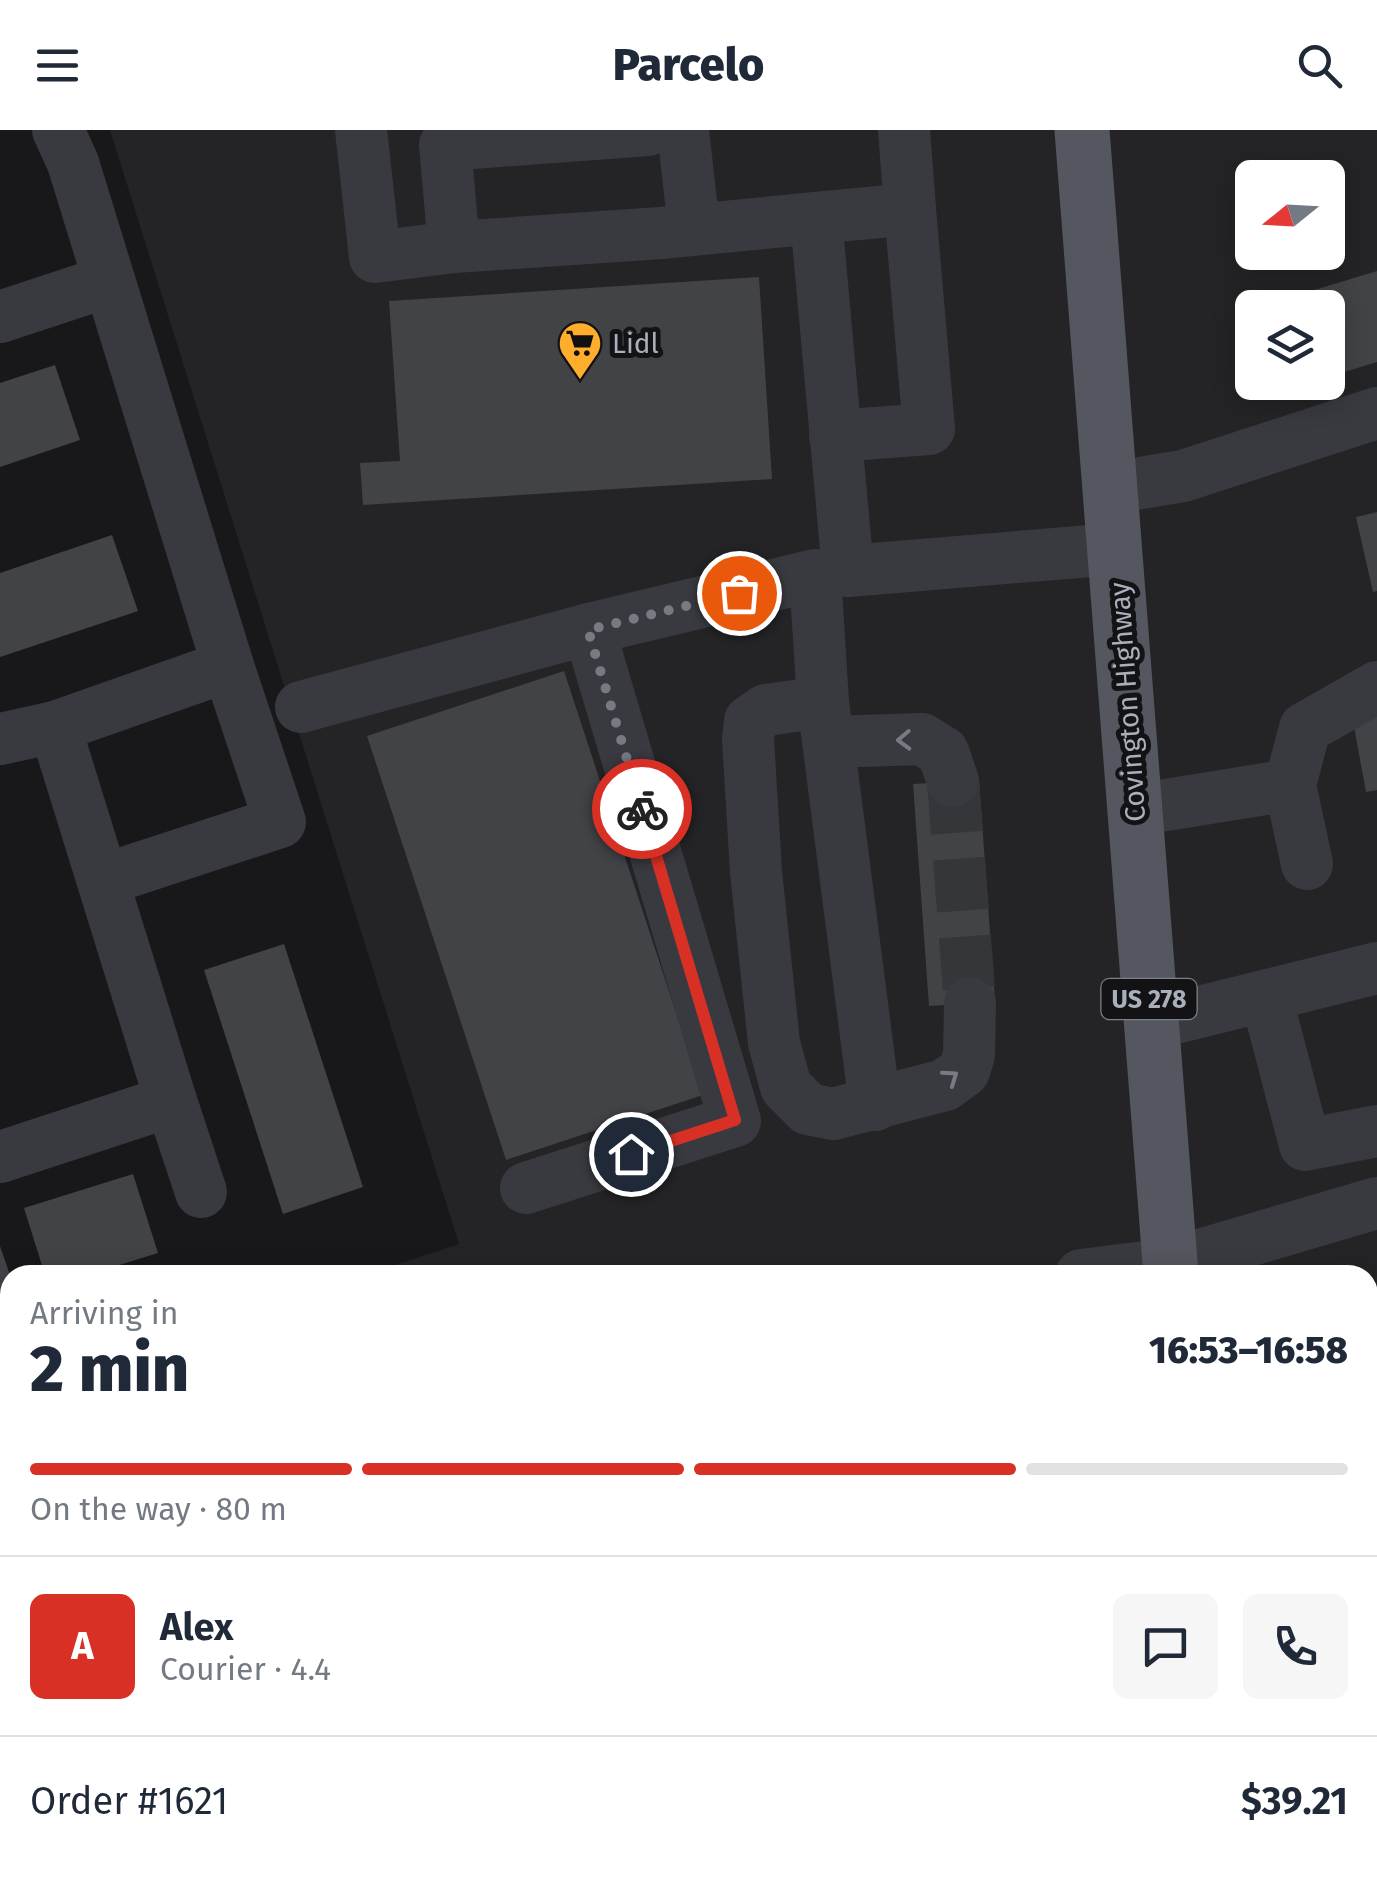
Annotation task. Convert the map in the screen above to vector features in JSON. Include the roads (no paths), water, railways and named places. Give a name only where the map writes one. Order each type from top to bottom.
[{"type":"main road","name":"Covington Highway","points":[[1082,130],[1170,1265]]},
{"type":"street","points":[[58,130],[73,163],[280,822],[103,880]]},
{"type":"street","points":[[361,130],[374,256],[910,209]]},
{"type":"street","points":[[454,247],[444,138],[648,130]]},
{"type":"street","points":[[683,130],[694,229]]},
{"type":"street","points":[[834,436],[929,429],[904,130]]},
{"type":"street","points":[[816,218],[848,570],[1116,549]]},
{"type":"street","points":[[0,317],[109,281]]},
{"type":"street","points":[[1111,488],[1183,476],[1377,412]]},
{"type":"street","points":[[302,707],[588,630],[815,575],[826,722],[875,1105]]},
{"type":"street","points":[[526,1188],[735,1120],[588,630]]},
{"type":"street","points":[[0,739],[56,727],[228,666]]},
{"type":"street","points":[[1307,864],[1290,785],[1306,728],[1377,687]]},
{"type":"street","points":[[953,782],[943,752],[922,739],[766,710],[750,721],[756,872],[774,1043],[786,1087],[808,1109],[833,1114],[945,1085],[964,1071],[969,1055],[970,1004]]},
{"type":"street","points":[[56,727],[202,1192]]},
{"type":"street","points":[[1135,810],[1290,785]]},
{"type":"street","points":[[1151,1024],[1377,968]]},
{"type":"street","points":[[1266,996],[1305,1145],[1377,1131]]},
{"type":"street","points":[[0,1157],[172,1101]]},
{"type":"street","points":[[1185,1265],[1377,1203]]},
{"type":"tunnel","points":[[953,781],[970,1003]]},
{"type":"place","name":"Lidl","points":[[580,381]]}]
